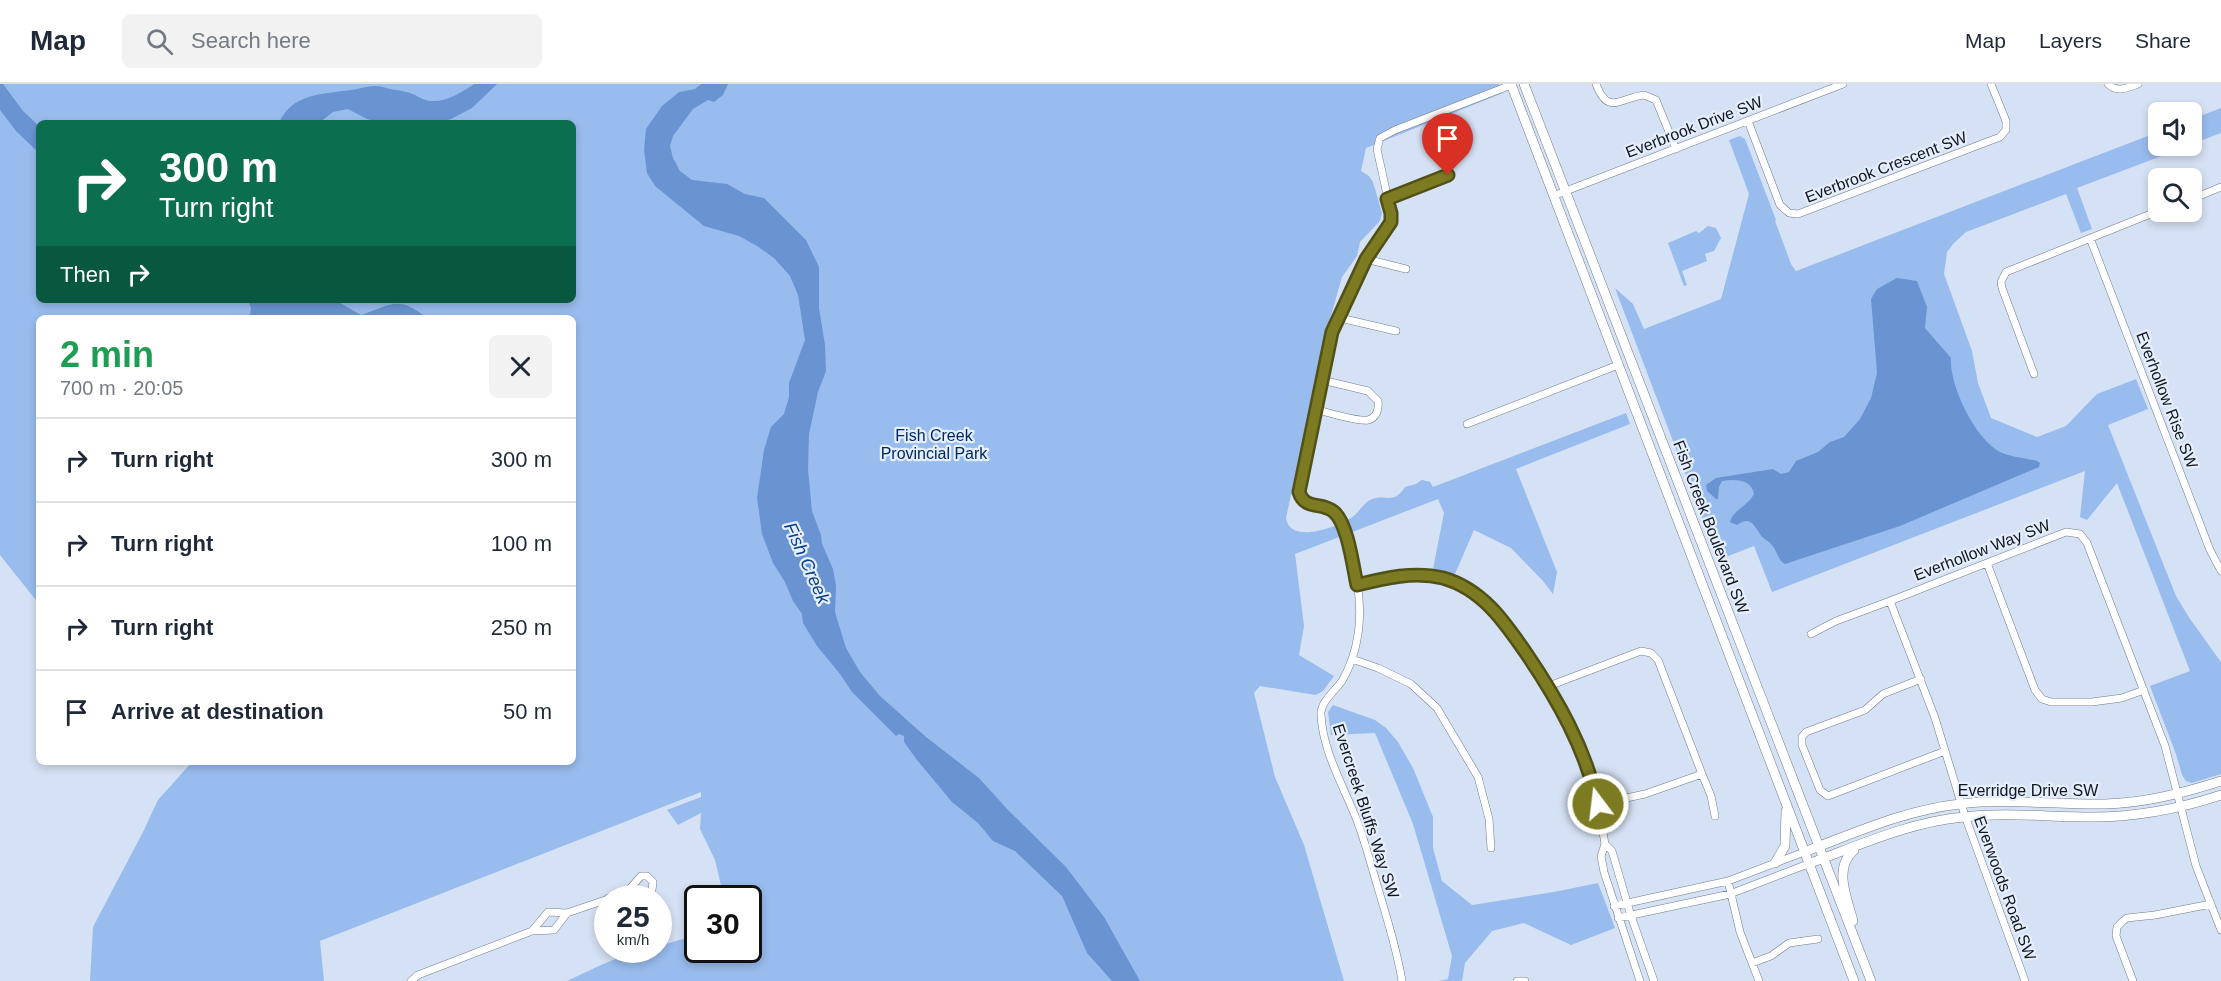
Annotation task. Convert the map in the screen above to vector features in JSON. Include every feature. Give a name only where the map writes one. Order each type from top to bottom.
[{"type":"main road","name":"Fish Creek Boulevard SW","points":[[1511,84],[1854,981]]},
{"type":"main road","name":"Fish Creek Boulevard SW","points":[[1524,84],[1871,981]]},
{"type":"main road","name":"Everridge Drive SW","points":[[1804,852],[1893,818],[1938,807],[1993,802],[2075,804],[2128,802],[2179,794],[2221,782]]},
{"type":"main road","name":"Everridge Drive SW","points":[[1808,864],[1924,823],[1965,816],[2131,815],[2182,807],[2221,795]]},
{"type":"main road","points":[[2075,804],[2075,817]]},
{"type":"main road","points":[[1775,863],[1783,852],[1786,840],[1786,806]]},
{"type":"main road","points":[[1863,961],[1842,874],[1848,856],[1872,840]]},
{"type":"street","points":[[1322,380],[1368,391],[1378,401],[1378,410],[1372,418],[1364,420],[1316,410],[1322,380],[1332,332],[1366,259],[1391,222],[1377,149],[1380,138],[1511,84]]},
{"type":"street","points":[[1596,84],[1600,95],[1609,103],[1618,103],[1644,94],[1656,100],[1676,148]]},
{"type":"street","name":"Everbrook Drive SW","points":[[1554,196],[1843,84]]},
{"type":"street","name":"Everbrook Crescent SW","points":[[1748,121],[1780,205],[1789,213],[1798,214],[2000,137],[2006,130],[2006,121],[1991,84]]},
{"type":"street","points":[[2108,84],[2121,90],[2138,84]]},
{"type":"street","points":[[1387,199],[1448,175]]},
{"type":"street","points":[[2202,195],[2221,187]]},
{"type":"street","points":[[2034,374],[2002,288],[2003,277],[2011,268],[2148,215]]},
{"type":"street","name":"Everhollow Rise SW","points":[[2090,238],[2210,550],[2221,571]]},
{"type":"street","points":[[1366,259],[1406,269]]},
{"type":"street","points":[[1340,318],[1396,331]]},
{"type":"street","points":[[1467,424],[1618,365]]},
{"type":"street","name":"Evercreek Bluffs Way SW","points":[[1316,410],[1299,492],[1301,499],[1307,504],[1330,509],[1336,513],[1344,530],[1357,585],[1360,617],[1352,659],[1342,680],[1323,705],[1321,717],[1336,772],[1365,843],[1392,935],[1402,981]]},
{"type":"street","points":[[1679,522],[1691,517]]},
{"type":"street","name":"Everhollow Way SW","points":[[1811,634],[1836,621],[2066,532],[2082,536],[2087,543],[2168,754],[2196,866],[2221,930]]},
{"type":"street","points":[[1987,563],[2036,690],[2042,699],[2051,702],[2102,702],[2144,690]]},
{"type":"street","points":[[1357,585],[1413,575],[1444,579],[1462,586],[1488,603],[1503,620],[1548,686],[1574,734],[1591,776],[1605,844],[1601,856],[1614,906],[1640,981]]},
{"type":"street","points":[[1890,600],[1921,679],[1961,804]]},
{"type":"street","points":[[1548,686],[1637,652],[1651,653],[1658,660],[1711,796],[1715,816]]},
{"type":"street","points":[[1352,659],[1378,668],[1411,684],[1437,708],[1478,777],[1489,819],[1491,848]]},
{"type":"street","points":[[1921,679],[1883,694],[1865,710],[1806,732],[1802,737],[1802,745],[1820,790],[1828,796],[1945,752]]},
{"type":"street","points":[[1598,804],[1646,794],[1702,774]]},
{"type":"street","name":"Everwoods Road SW","points":[[1961,804],[2025,981]]},
{"type":"street","points":[[1605,844],[1612,850],[1631,916],[1654,981]]},
{"type":"street","points":[[1614,906],[1728,881],[1804,852]]},
{"type":"street","points":[[1618,918],[1730,894],[1808,864]]},
{"type":"street","points":[[1728,881],[1740,932],[1759,981]]},
{"type":"street","points":[[532,930],[548,912],[567,913],[594,904]]},
{"type":"street","points":[[2133,981],[2116,936],[2117,927],[2123,921],[2127,918],[2164,914],[2211,904]]},
{"type":"street","points":[[411,981],[418,975],[532,930],[555,930],[567,913]]},
{"type":"street","points":[[1752,963],[1771,956],[1789,943],[1818,939]]},
{"type":"street","points":[[1517,981],[1525,981]]},
{"type":"green space","name":"Fish Creek Provincial Park","points":[[0,84],[1499,84],[1503,93],[1366,148],[1361,171],[1373,182],[1382,213],[1380,221],[1360,242],[1357,256],[1342,277],[1326,333],[1286,518],[1289,526],[1296,531],[1304,532],[1325,529],[1351,518],[1372,499],[1397,496],[1405,487],[1422,480],[1430,482],[1433,487],[1626,413],[1630,424],[1516,469],[1557,572],[1553,594],[1511,548],[1474,530],[1455,574],[1433,569],[1444,513],[1438,499],[1295,554],[1304,626],[1299,655],[1334,676],[1323,691],[1316,695],[1260,686],[1254,693],[1275,777],[1304,845],[1344,981],[567,981],[605,963],[672,963],[672,942],[684,939],[684,963],[762,963],[762,885],[721,885],[715,860],[700,829],[701,813],[678,825],[667,810],[701,797],[701,792],[320,941],[324,981],[90,981],[93,927],[158,800],[189,765],[576,765],[576,315],[36,315],[36,600],[0,555]]},
{"type":"green space","points":[[2221,108],[2221,133],[2202,140],[2202,115]]},
{"type":"green space","points":[[1740,136],[1745,139],[1791,264],[1796,271],[2148,136],[2148,156],[2162,156],[2077,188],[2092,229],[2081,233],[2066,194],[1966,232],[1947,252],[1944,274],[1972,351],[1978,383],[1991,418],[2037,437],[2066,426],[2097,394],[2136,379],[2148,409],[2108,425],[2176,596],[2221,662],[2221,774],[2192,783],[2186,781],[2150,686],[2190,671],[2117,483],[2087,520],[2080,517],[2085,471],[1772,592],[1754,546],[1718,560],[1615,288],[1633,304],[1644,329],[1721,299],[1749,194],[1729,140]]},
{"type":"green space","points":[[1708,226],[1716,228],[1721,238],[1714,251],[1705,254],[1707,261],[1682,271],[1687,285],[1684,286],[1668,243],[1696,231],[1699,233]]},
{"type":"green space","points":[[1333,705],[1375,720],[1386,728],[1398,742],[1413,768],[1433,817],[1433,848],[1442,881],[1472,905],[1598,883],[1615,928],[1571,945],[1524,923],[1492,931],[1465,963],[1462,981],[1439,981],[1448,979],[1452,956],[1413,824],[1375,733],[1331,735],[1328,712]]},
{"type":"water","points":[[0,84],[3,84],[23,111],[36,123],[36,150],[16,131],[0,110]]},
{"type":"water","points":[[474,84],[497,84],[472,108],[448,120],[371,120],[348,109],[333,112],[323,120],[281,120],[285,113],[300,100],[319,94],[371,86],[410,93],[428,101],[443,100]]},
{"type":"water","name":"Fish Creek","points":[[701,84],[728,84],[723,95],[714,102],[708,100],[693,109],[673,136],[670,146],[680,171],[692,180],[727,184],[745,194],[764,198],[806,240],[819,267],[819,308],[825,345],[826,371],[818,392],[809,434],[808,469],[812,511],[822,544],[833,569],[836,586],[835,612],[846,648],[860,672],[880,696],[926,737],[979,778],[1066,867],[1104,917],[1140,981],[1112,981],[1087,953],[1062,896],[1015,851],[993,841],[978,823],[952,802],[917,760],[904,742],[904,736],[899,734],[896,736],[852,692],[817,646],[773,563],[762,534],[757,498],[764,450],[771,427],[784,414],[789,397],[789,383],[805,340],[798,295],[790,276],[774,258],[739,236],[704,226],[655,186],[647,173],[644,150],[646,129],[662,106],[679,92],[695,89]]},
{"type":"water","points":[[1897,278],[1917,281],[1927,307],[1925,328],[1951,358],[1954,382],[1959,396],[1973,424],[1982,436],[2000,452],[2037,461],[2040,463],[2039,467],[1900,526],[1785,564],[1780,560],[1773,546],[1762,537],[1751,522],[1745,521],[1737,525],[1730,522],[1734,514],[1754,494],[1750,485],[1737,480],[1722,481],[1718,499],[1716,499],[1707,491],[1706,485],[1716,478],[1773,469],[1781,474],[1789,472],[1796,461],[1844,437],[1860,419],[1871,398],[1877,373],[1871,299],[1877,289]]},
{"type":"water","points":[[249,303],[340,303],[361,315],[250,315]]},
{"type":"water","points":[[395,304],[409,306],[423,315],[361,315]]},
{"type":"route","points":[[1448,175],[1387,199],[1392,217],[1391,222],[1366,259],[1332,332],[1299,492],[1301,499],[1307,504],[1330,509],[1336,513],[1344,530],[1357,585],[1393,577],[1430,576],[1462,586],[1488,603],[1503,620],[1532,662],[1567,719],[1585,759],[1598,804]]}]
